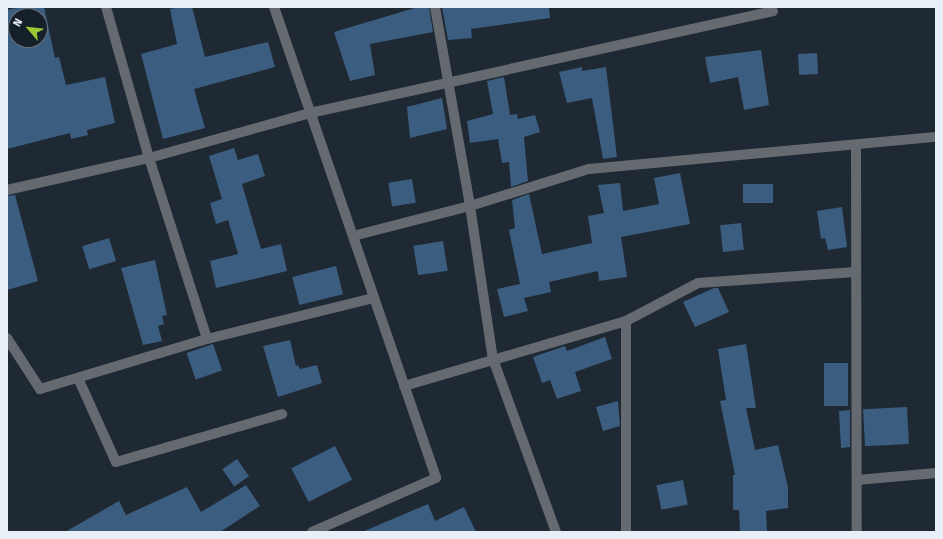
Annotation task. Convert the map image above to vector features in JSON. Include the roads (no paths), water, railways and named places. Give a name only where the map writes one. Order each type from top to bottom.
[{"type":"street","points":[[106,7],[149,158],[207,339]]},
{"type":"street","points":[[274,7],[436,478],[312,532]]},
{"type":"street","points":[[435,7],[470,206],[493,359],[556,532]]},
{"type":"street","points":[[7,190],[149,158],[310,113],[773,11]]},
{"type":"street","points":[[353,236],[470,206],[589,169],[936,137]]},
{"type":"street","points":[[856,145],[857,532]]},
{"type":"street","points":[[404,386],[493,359],[626,322],[698,283],[856,272]]},
{"type":"street","points":[[7,338],[40,389],[207,339],[374,298]]},
{"type":"street","points":[[626,322],[626,532]]},
{"type":"street","points":[[78,378],[116,462],[282,414]]},
{"type":"street","points":[[857,480],[936,473]]}]
